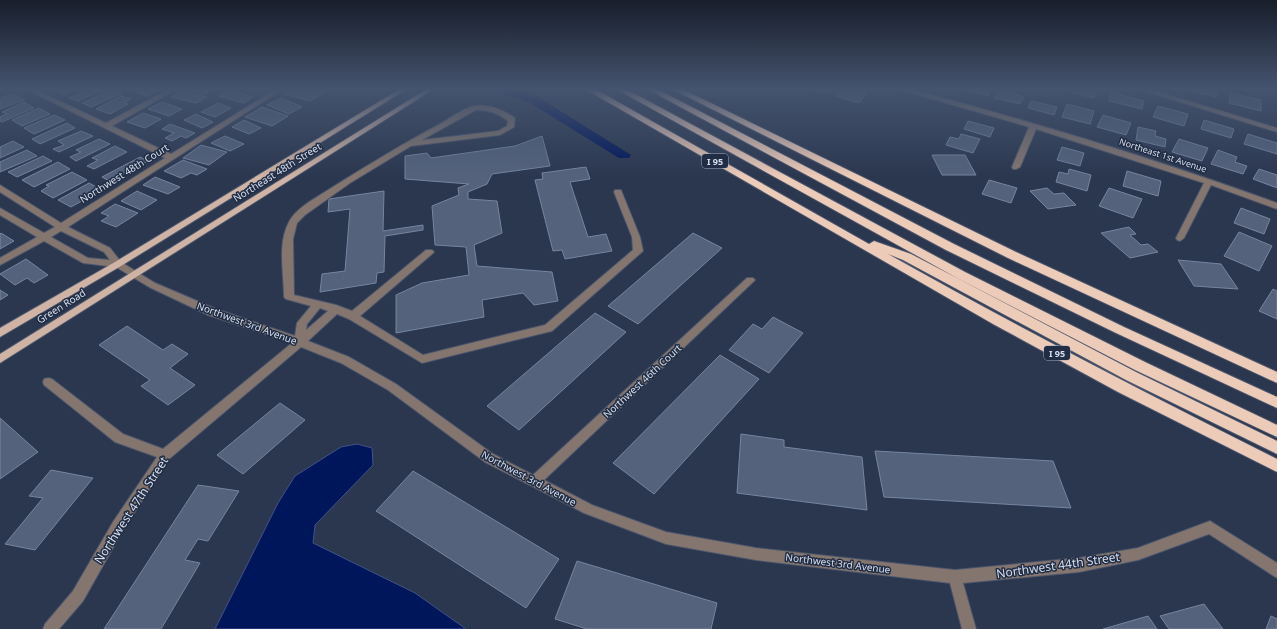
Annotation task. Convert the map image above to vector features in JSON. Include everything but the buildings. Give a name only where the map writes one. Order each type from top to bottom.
[{"type":"highway","name":"I 95","points":[[640,118],[841,233],[1064,357],[1277,466]]},
{"type":"highway","points":[[674,118],[961,275],[1140,366],[1277,431]]},
{"type":"highway","points":[[707,118],[950,247],[1120,330],[1277,404]]},
{"type":"highway","points":[[735,118],[1012,255],[1277,378]]},
{"type":"highway","points":[[841,233],[907,257],[1131,376],[1277,448]]},
{"type":"main road","name":"Northeast 48th Street","points":[[118,264],[356,118]]},
{"type":"main road","name":"Northeast 48th Street","points":[[135,274],[384,118]]},
{"type":"main road","name":"Green Road","points":[[0,333],[118,264]]},
{"type":"main road","name":"Green Road","points":[[0,359],[135,274]]},
{"type":"street","points":[[91,118],[170,157]]},
{"type":"street","points":[[106,126],[120,118]]},
{"type":"street","name":"Northwest 48th Court","points":[[0,262],[61,227],[233,118]]},
{"type":"street","points":[[457,118],[411,144],[310,206],[293,220],[288,233],[289,297],[336,308],[353,316],[422,359],[548,328],[638,251],[636,237],[618,192]]},
{"type":"street","points":[[411,144],[500,133],[510,127],[512,120],[510,118]]},
{"type":"street","name":"Northeast 1st Avenue","points":[[1010,118],[1209,181],[1277,206]]},
{"type":"street","points":[[1239,118],[1277,130]]},
{"type":"street","points":[[1016,167],[1034,125]]},
{"type":"street","points":[[1180,238],[1209,181]]},
{"type":"street","points":[[0,188],[61,227],[107,250],[118,264]]},
{"type":"street","points":[[0,211],[43,238],[86,262],[118,264]]},
{"type":"street","points":[[353,316],[429,252]]},
{"type":"street","name":"Northwest 3rd Avenue","points":[[118,264],[152,285],[212,312],[300,342],[345,360],[392,387],[489,458],[588,509],[666,538],[756,554],[955,577]]},
{"type":"street","name":"Northwest 46th Court","points":[[534,482],[750,280]]},
{"type":"street","points":[[300,342],[302,324],[318,304]]},
{"type":"street","name":"Northwest 47th Street","points":[[50,629],[78,596],[118,526],[164,455],[300,342],[336,308]]},
{"type":"street","points":[[48,382],[119,438],[164,455]]},
{"type":"street","name":"Northwest 44th Street","points":[[955,577],[1079,565],[1138,554],[1210,527],[1277,571]]},
{"type":"street","points":[[955,577],[969,629]]},
{"type":"shaded area","points":[[357,444],[372,448],[373,465],[315,525],[313,543],[415,593],[466,629],[215,629],[278,503],[295,476],[341,447]]},
{"type":"waterway","points":[[564,118],[624,155]]}]
